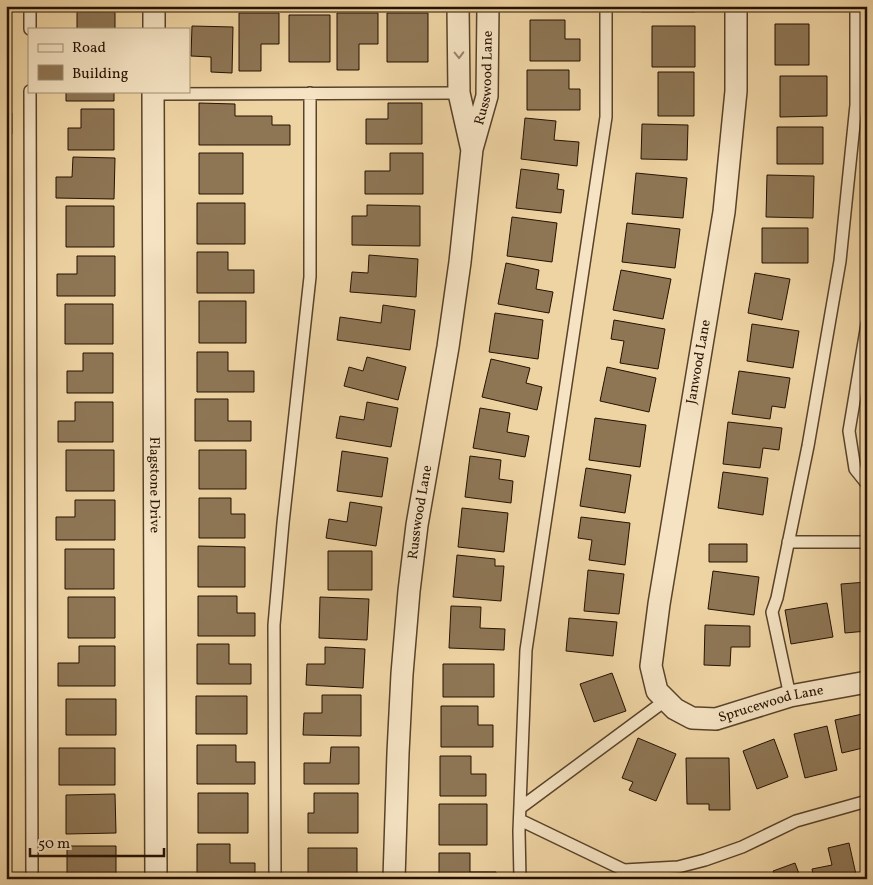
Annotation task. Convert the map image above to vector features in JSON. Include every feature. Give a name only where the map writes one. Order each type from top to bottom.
[{"type":"street","points":[[154,6],[154,28]]},
{"type":"street","name":"Russwood Lane","points":[[458,6],[460,93],[472,149]]},
{"type":"street","name":"Russwood Lane","points":[[394,879],[401,684],[409,591],[417,525],[457,281],[472,149],[487,96],[488,6]]},
{"type":"street","name":"Janwood Lane","points":[[670,704],[657,691],[651,666],[659,604],[724,212],[736,91],[736,6]]},
{"type":"street","name":"Flagstone Drive","points":[[152,92],[156,879]]},
{"type":"street","name":"Sprucewood Lane","points":[[670,704],[692,718],[716,719],[790,696],[867,682]]},
{"type":"lane","points":[[30,6],[30,28]]},
{"type":"lane","points":[[520,879],[520,808],[526,650],[606,117],[606,6]]},
{"type":"lane","points":[[790,696],[772,612],[808,446],[840,261],[856,104],[856,6]]},
{"type":"lane","points":[[30,92],[32,879]]},
{"type":"lane","points":[[152,92],[460,93]]},
{"type":"lane","points":[[275,879],[274,625],[310,276],[310,93]]},
{"type":"lane","points":[[867,324],[849,431],[855,469],[867,484]]},
{"type":"lane","points":[[788,542],[867,542]]},
{"type":"lane","points":[[520,808],[670,704]]},
{"type":"lane","points":[[520,820],[624,870],[678,867],[705,860],[742,847],[796,821],[867,801]]},
{"type":"building","points":[[527,6],[559,6],[559,11],[527,11]]},
{"type":"building","points":[[641,6],[695,6],[695,12],[641,12]]},
{"type":"building","points":[[775,6],[824,6],[824,10],[775,10]]},
{"type":"building","points":[[77,12],[115,12],[115,28],[77,28]]},
{"type":"building","points":[[239,13],[279,13],[279,44],[261,44],[261,71],[239,71]]},
{"type":"building","points":[[337,13],[378,13],[378,44],[359,44],[359,70],[337,70]]},
{"type":"building","points":[[387,13],[428,13],[428,62],[387,62]]},
{"type":"building","points":[[289,15],[330,15],[330,62],[289,62]]},
{"type":"building","points":[[530,20],[565,20],[565,39],[580,39],[580,61],[530,61]]},
{"type":"building","points":[[775,24],[809,24],[809,65],[775,65]]},
{"type":"building","points":[[192,26],[233,27],[232,73],[211,72],[211,57],[191,56]]},
{"type":"building","points":[[652,26],[695,26],[695,67],[652,67]]},
{"type":"building","points":[[527,70],[569,70],[569,89],[580,89],[580,110],[527,110]]},
{"type":"building","points":[[658,72],[694,72],[694,116],[658,116]]},
{"type":"building","points":[[780,76],[827,76],[827,116],[780,117]]},
{"type":"building","points":[[66,92],[114,92],[114,101],[66,101]]},
{"type":"building","points":[[199,103],[235,104],[235,116],[272,116],[272,125],[290,125],[290,145],[199,145]]},
{"type":"building","points":[[388,103],[422,103],[422,144],[366,144],[366,119],[388,119]]},
{"type":"building","points":[[81,109],[114,109],[114,150],[68,150],[68,128],[81,128]]},
{"type":"building","points":[[6,113],[12,113],[12,134],[6,134]]},
{"type":"building","points":[[525,118],[556,121],[554,140],[579,142],[577,166],[521,159]]},
{"type":"building","points":[[642,124],[688,125],[687,160],[641,159]]},
{"type":"building","points":[[777,127],[823,127],[823,164],[777,164]]},
{"type":"building","points":[[199,153],[243,153],[243,194],[199,194]]},
{"type":"building","points":[[390,153],[423,153],[423,194],[365,194],[365,171],[390,171]]},
{"type":"building","points":[[73,157],[115,158],[114,199],[56,198],[56,177],[72,177]]},
{"type":"building","points":[[521,169],[559,174],[557,189],[564,190],[561,213],[516,208]]},
{"type":"building","points":[[636,173],[687,178],[683,218],[632,214]]},
{"type":"building","points":[[767,175],[814,176],[813,218],[766,217]]},
{"type":"building","points":[[197,203],[245,203],[245,244],[197,244]]},
{"type":"building","points":[[367,205],[420,206],[420,246],[352,245],[352,216],[367,216]]},
{"type":"building","points":[[66,206],[114,206],[114,247],[66,247]]},
{"type":"building","points":[[512,217],[557,223],[552,262],[507,256]]},
{"type":"building","points":[[627,223],[680,229],[675,268],[622,262]]},
{"type":"building","points":[[762,228],[808,228],[808,263],[762,263]]},
{"type":"building","points":[[197,252],[228,252],[228,270],[254,270],[254,293],[197,293]]},
{"type":"building","points":[[369,255],[418,259],[416,297],[350,292],[352,272],[368,273]]},
{"type":"building","points":[[77,256],[115,256],[115,296],[57,296],[57,274],[77,274]]},
{"type":"building","points":[[506,263],[539,270],[536,289],[553,292],[549,313],[498,304]]},
{"type":"building","points":[[621,270],[671,279],[663,319],[613,310]]},
{"type":"building","points":[[755,273],[790,279],[782,320],[748,313]]},
{"type":"building","points":[[199,301],[246,301],[246,343],[199,343]]},
{"type":"building","points":[[65,304],[113,304],[113,344],[65,344]]},
{"type":"building","points":[[383,305],[415,310],[410,350],[337,340],[340,317],[381,323]]},
{"type":"building","points":[[495,313],[543,320],[538,359],[489,352]]},
{"type":"building","points":[[614,320],[665,329],[658,369],[620,363],[624,341],[611,339]]},
{"type":"building","points":[[752,324],[799,331],[793,368],[747,361]]},
{"type":"building","points":[[197,352],[228,352],[228,371],[254,371],[254,392],[197,392]]},
{"type":"building","points":[[83,353],[113,353],[113,393],[67,393],[67,371],[83,371]]},
{"type":"building","points":[[367,357],[406,367],[398,400],[344,386],[349,367],[363,371]]},
{"type":"building","points":[[491,359],[530,368],[526,383],[542,387],[537,410],[482,397]]},
{"type":"building","points":[[607,367],[656,378],[649,412],[600,401]]},
{"type":"building","points":[[739,371],[790,378],[785,408],[772,406],[770,419],[732,414]]},
{"type":"building","points":[[195,399],[228,399],[228,421],[251,421],[251,441],[195,441]]},
{"type":"building","points":[[75,402],[113,402],[113,442],[58,442],[58,421],[75,421]]},
{"type":"building","points":[[367,402],[398,408],[391,447],[336,438],[340,416],[364,420]]},
{"type":"building","points":[[480,408],[510,413],[507,432],[529,436],[525,457],[473,448]]},
{"type":"building","points":[[595,418],[646,425],[640,467],[589,460]]},
{"type":"building","points":[[728,422],[782,428],[779,450],[763,448],[760,468],[723,464]]},
{"type":"building","points":[[66,450],[114,450],[114,491],[66,491]]},
{"type":"building","points":[[199,450],[246,450],[246,489],[199,489]]},
{"type":"building","points":[[342,451],[388,458],[382,497],[337,491]]},
{"type":"building","points":[[470,456],[501,460],[499,479],[513,481],[511,503],[465,497]]},
{"type":"building","points":[[586,468],[631,475],[625,513],[580,506]]},
{"type":"building","points":[[723,472],[768,478],[763,515],[718,508]]},
{"type":"building","points":[[199,498],[231,498],[231,514],[245,514],[245,538],[199,538]]},
{"type":"building","points":[[75,500],[115,500],[115,540],[56,540],[56,517],[75,517]]},
{"type":"building","points":[[350,502],[382,507],[376,546],[326,538],[329,519],[347,522]]},
{"type":"building","points":[[462,508],[508,513],[504,552],[458,547]]},
{"type":"building","points":[[581,517],[630,523],[625,565],[589,560],[592,540],[578,538]]},
{"type":"building","points":[[709,544],[747,544],[747,562],[709,562]]},
{"type":"building","points":[[198,546],[245,547],[245,587],[198,587]]},
{"type":"building","points":[[65,549],[114,549],[114,589],[65,589]]},
{"type":"building","points":[[328,551],[372,551],[372,590],[328,590]]},
{"type":"building","points":[[457,555],[495,559],[495,566],[504,566],[501,601],[453,597]]},
{"type":"building","points":[[588,570],[624,574],[619,614],[584,611]]},
{"type":"building","points":[[713,571],[759,577],[754,615],[708,609]]},
{"type":"building","points":[[867,582],[867,631],[845,633],[841,584]]},
{"type":"building","points":[[198,596],[237,596],[237,613],[255,613],[255,636],[198,636]]},
{"type":"building","points":[[68,597],[115,597],[115,638],[68,638]]},
{"type":"building","points":[[320,597],[369,599],[367,640],[319,638]]},
{"type":"building","points":[[827,603],[833,637],[791,644],[785,610]]},
{"type":"building","points":[[451,606],[481,607],[480,628],[505,629],[504,650],[449,648]]},
{"type":"building","points":[[569,618],[617,622],[613,656],[566,651]]},
{"type":"building","points":[[705,625],[750,626],[750,647],[731,647],[730,666],[704,665]]},
{"type":"building","points":[[197,644],[229,644],[229,664],[251,664],[251,684],[197,684]]},
{"type":"building","points":[[79,646],[115,646],[115,686],[58,686],[58,663],[79,663]]},
{"type":"building","points":[[325,647],[365,649],[363,688],[306,685],[307,664],[325,664]]},
{"type":"building","points":[[443,664],[494,664],[494,697],[443,697]]},
{"type":"building","points":[[612,673],[626,711],[594,722],[580,684]]},
{"type":"building","points":[[322,695],[361,695],[361,736],[303,735],[304,713],[322,713]]},
{"type":"building","points":[[196,696],[247,696],[247,734],[196,734]]},
{"type":"building","points":[[66,699],[116,699],[116,735],[66,735]]},
{"type":"building","points":[[441,706],[478,706],[478,725],[493,725],[493,747],[441,747]]},
{"type":"building","points":[[867,713],[867,747],[842,753],[835,720]]},
{"type":"building","points":[[827,726],[837,770],[805,778],[794,734]]},
{"type":"building","points":[[638,738],[676,754],[656,801],[629,790],[633,782],[622,778]]},
{"type":"building","points":[[774,739],[788,777],[757,789],[743,751]]},
{"type":"building","points":[[197,745],[236,745],[236,762],[255,762],[255,784],[197,784]]},
{"type":"building","points":[[331,747],[359,747],[359,784],[304,784],[304,763],[330,763]]},
{"type":"building","points":[[59,748],[115,748],[115,785],[59,785]]},
{"type":"building","points":[[440,756],[471,756],[471,774],[486,774],[486,796],[440,796]]},
{"type":"building","points":[[686,758],[729,758],[730,810],[709,810],[709,804],[687,804]]},
{"type":"building","points":[[198,793],[248,793],[248,833],[198,833]]},
{"type":"building","points":[[314,793],[358,793],[358,833],[308,833],[308,813],[314,813]]},
{"type":"building","points":[[115,794],[116,833],[66,834],[66,795]]},
{"type":"building","points":[[439,804],[487,804],[487,845],[439,845]]},
{"type":"building","points":[[849,843],[857,879],[814,879],[812,869],[832,865],[828,848]]},
{"type":"building","points":[[197,844],[230,844],[230,863],[255,863],[255,879],[197,879]]},
{"type":"building","points":[[67,846],[116,846],[116,879],[67,879]]},
{"type":"building","points":[[308,848],[357,848],[357,879],[308,879]]},
{"type":"building","points":[[439,853],[470,853],[470,872],[496,872],[496,879],[439,879]]},
{"type":"building","points":[[795,863],[801,879],[776,879],[773,871]]}]
